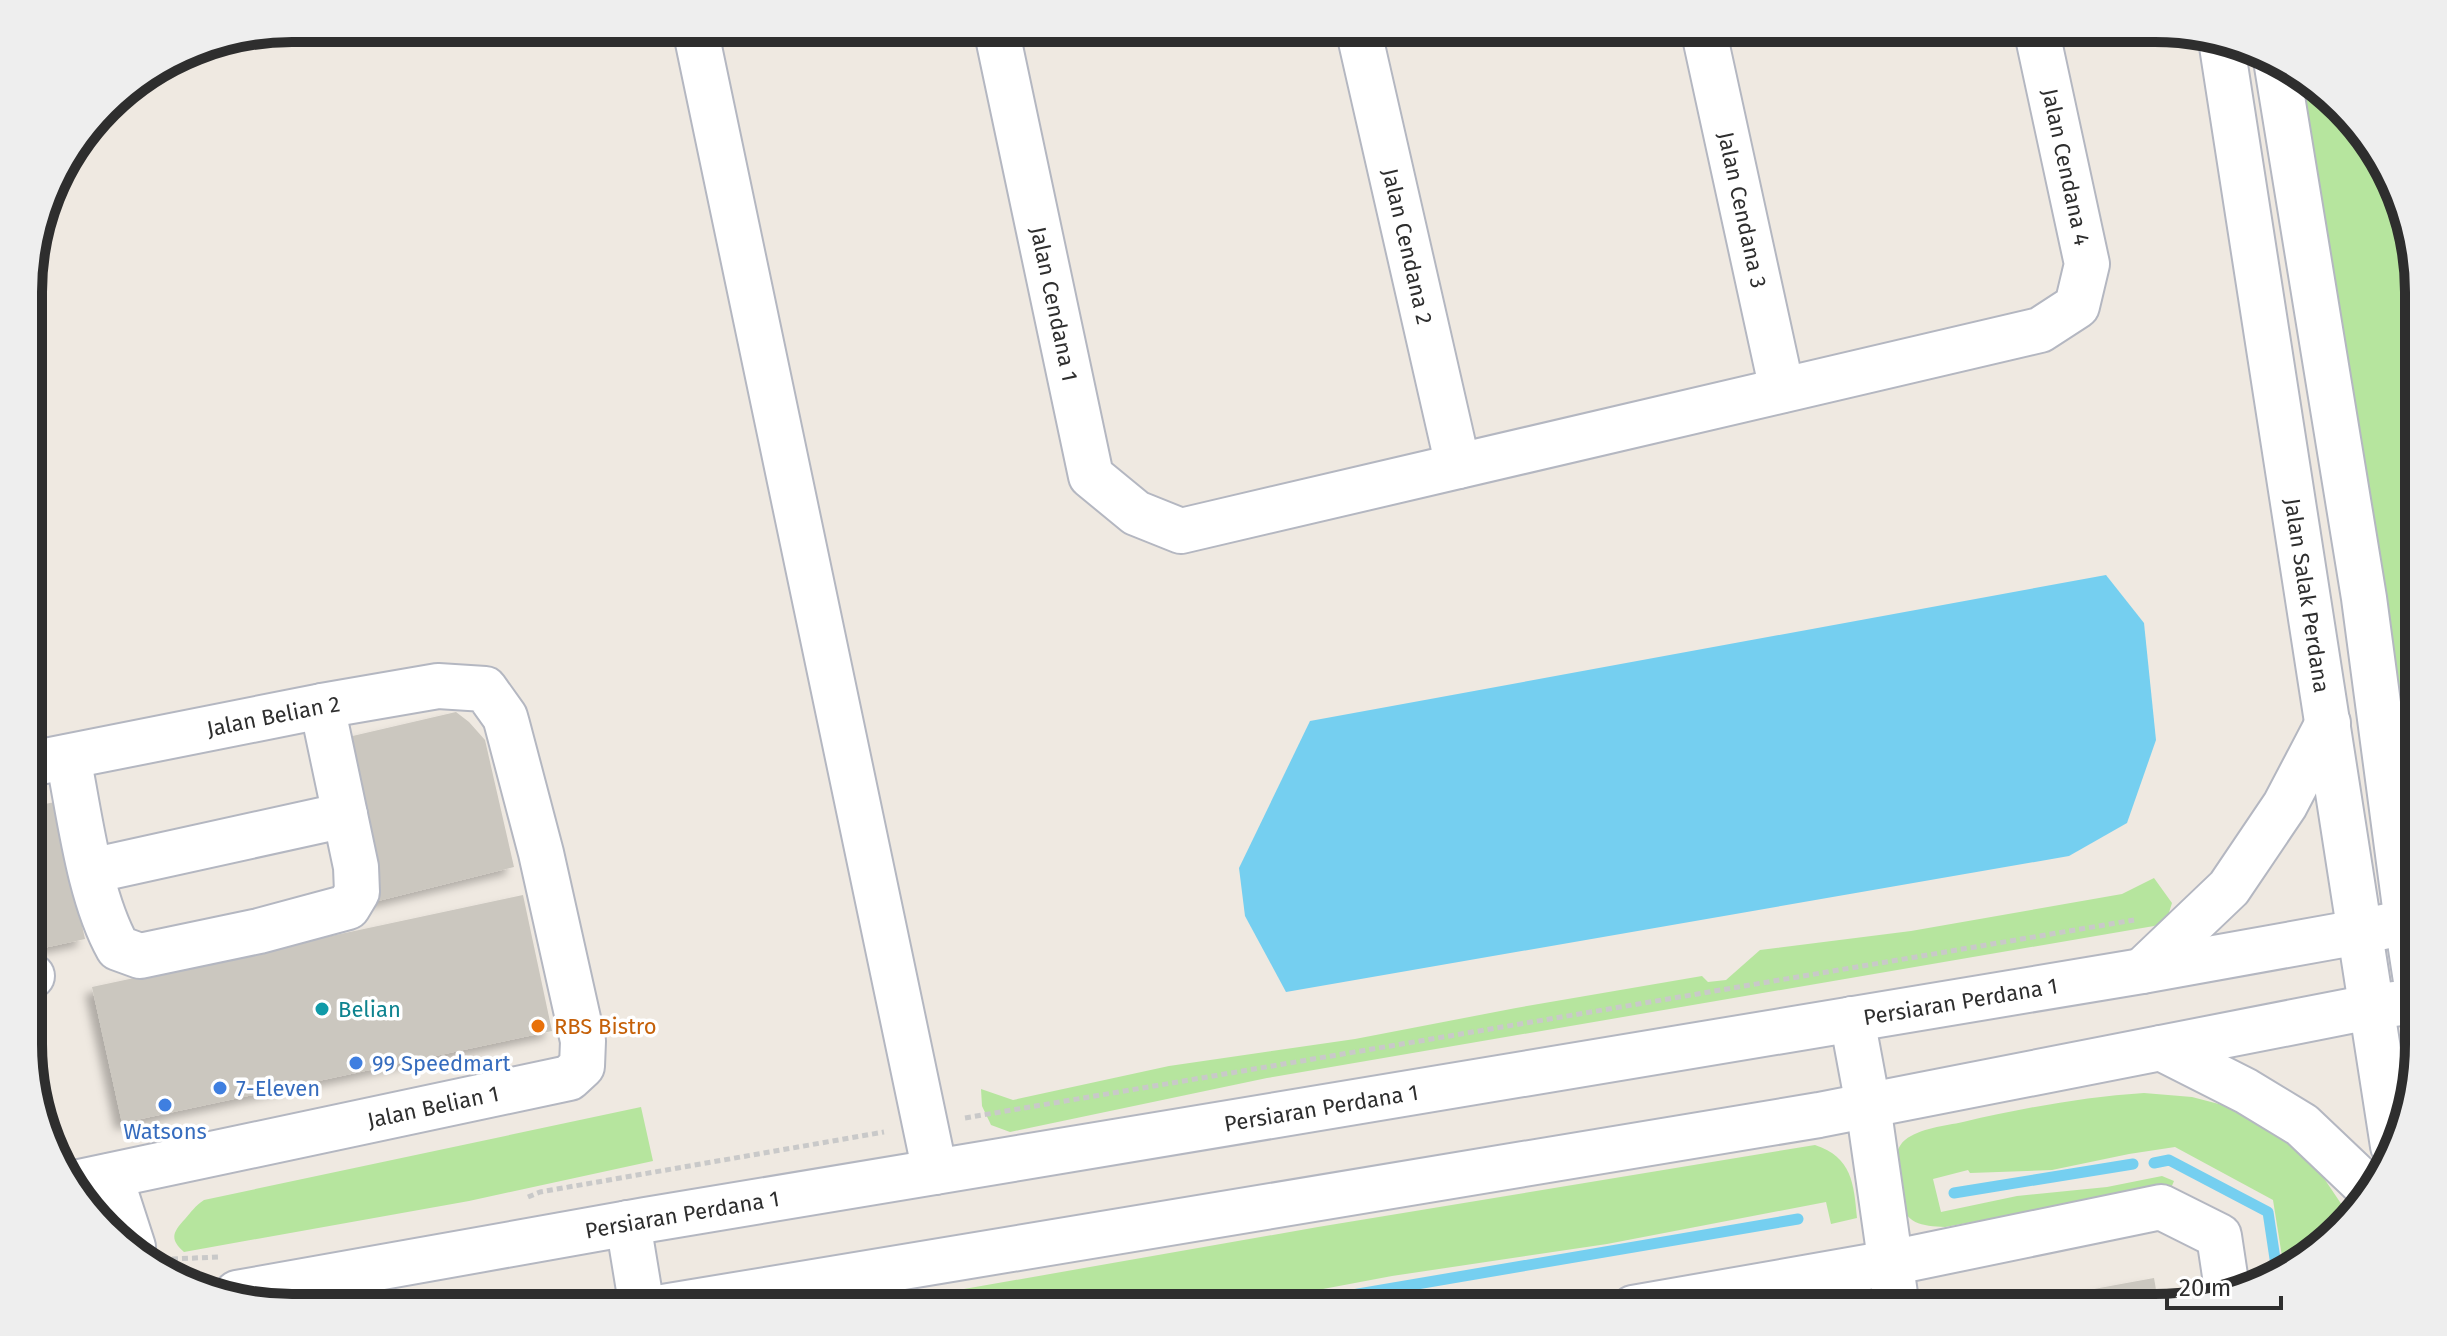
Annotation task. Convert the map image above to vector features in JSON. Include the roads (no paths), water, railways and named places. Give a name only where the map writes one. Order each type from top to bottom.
[{"type":"street","points":[[698,42],[935,1172]]},
{"type":"street","name":"Jalan Cendana 1","points":[[999,42],[1091,476],[1136,513],[1181,531],[1458,466]]},
{"type":"street","name":"Jalan Cendana 2","points":[[1361,42],[1458,466]]},
{"type":"street","name":"Jalan Cendana 3","points":[[1706,42],[1782,390]]},
{"type":"street","name":"Jalan Cendana 4","points":[[1782,390],[2040,330],[2077,306],[2087,264],[2039,42]]},
{"type":"street","name":"Jalan Salak Perdana","points":[[2223,52],[2390,1127]]},
{"type":"street","points":[[2278,75],[2364,598],[2404,899]]},
{"type":"street","points":[[1458,466],[1782,390]]},
{"type":"street","name":"Jalan Belian 2","points":[[49,761],[438,686],[485,689],[505,717]]},
{"type":"street","points":[[49,761],[91,871],[107,928],[118,948],[140,956],[259,931],[348,907],[357,892],[356,867],[322,706]]},
{"type":"street","name":"Jalan Belian 1","points":[[90,1180],[569,1078],[582,1066],[583,1041],[541,853],[505,717]]},
{"type":"street","points":[[2142,971],[2229,888],[2285,805],[2328,723]]},
{"type":"street","points":[[91,871],[345,815]]},
{"type":"street","name":"Persiaran Perdana 1","points":[[233,1275],[628,1223],[2142,971],[2404,923]]},
{"type":"street","points":[[745,1294],[1868,1105],[2404,1003]]},
{"type":"street","points":[[1852,1019],[1868,1105],[1895,1293]]},
{"type":"street","points":[[2161,1048],[2246,1091],[2302,1125],[2362,1182]]},
{"type":"street","points":[[90,1180],[140,1242]]},
{"type":"street","points":[[1717,1293],[1890,1263],[2161,1207],[2219,1236],[2226,1283]]},
{"type":"street","points":[[628,1223],[640,1294]]},
{"type":"water","points":[[2106,575],[2144,623],[2156,740],[2127,823],[2069,856],[1286,992],[1245,916],[1239,868],[1310,721]]},
{"type":"waterway","points":[[2154,1163],[2169,1160],[2268,1212],[2276,1262]]},
{"type":"waterway","points":[[1954,1193],[2133,1164]]},
{"type":"waterway","points":[[1361,1293],[1798,1219]]},
{"type":"place","name":"Belian","points":[[322,1009]]},
{"type":"place","name":"RBS Bistro","points":[[538,1026]]},
{"type":"place","name":"99 Speedmart","points":[[356,1063]]},
{"type":"place","name":"7-Eleven","points":[[220,1088]]},
{"type":"place","name":"Watsons","points":[[165,1105]]}]
